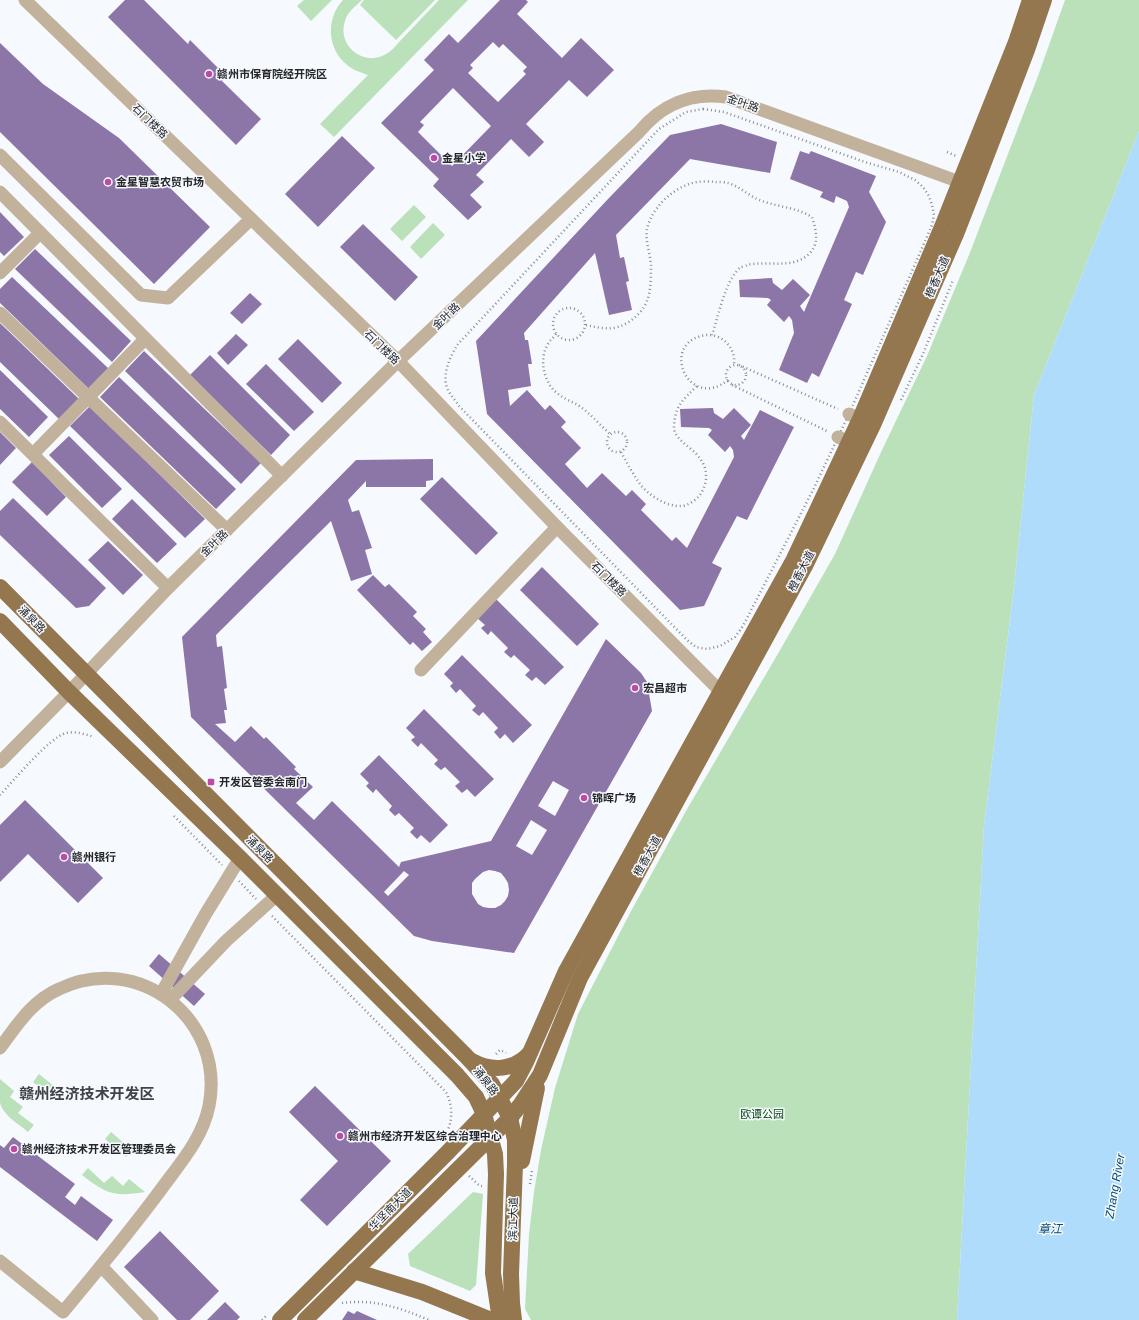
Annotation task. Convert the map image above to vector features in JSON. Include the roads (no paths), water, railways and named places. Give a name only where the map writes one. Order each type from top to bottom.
[{"type":"main road","name":"橙香大道","points":[[500,1099],[516,1081],[531,1052],[566,971],[726,696],[805,566],[873,425],[953,241],[968,185],[1030,0]]},
{"type":"main road","name":"橙香大道","points":[[510,1118],[522,1104],[540,1075],[580,978],[726,696],[794,559],[854,417],[968,185],[1027,50],[1044,0]]},
{"type":"main road","name":"涌泉路","points":[[0,588],[466,1056],[492,1084],[510,1118]]},
{"type":"main road","name":"涌泉路","points":[[0,621],[465,1083],[476,1097],[484,1114],[491,1138]]},
{"type":"main road","points":[[466,1056],[488,1068],[500,1068],[519,1063],[531,1052]]},
{"type":"main road","points":[[513,1222],[525,1144],[540,1075]]},
{"type":"main road","name":"华坚南大道","points":[[273,1317],[500,1099]]},
{"type":"main road","name":"华坚南大道","points":[[305,1320],[510,1118]]},
{"type":"main road","name":"滨江大道","points":[[510,1118],[515,1140],[511,1274],[514,1320]]},
{"type":"main road","name":"滨江大道","points":[[491,1138],[495,1154],[496,1174],[493,1273],[500,1320]]},
{"type":"main road","points":[[354,1271],[422,1292],[490,1320]]},
{"type":"street","name":"石门楼路","points":[[25,0],[398,361],[557,527],[726,696]]},
{"type":"street","name":"金叶路","points":[[0,762],[70,692],[168,588],[398,361],[662,110],[682,100],[715,95],[726,96],[968,185]]},
{"type":"street","points":[[0,155],[141,295],[168,298],[251,219]]},
{"type":"street","points":[[0,192],[282,476]]},
{"type":"street","points":[[0,273],[40,233]]},
{"type":"street","points":[[0,313],[227,530]]},
{"type":"street","points":[[33,454],[145,339]]},
{"type":"street","points":[[0,422],[168,588]]},
{"type":"street","points":[[421,670],[557,527]]},
{"type":"street","points":[[165,997],[205,915],[240,858]]},
{"type":"street","points":[[165,997],[277,895]]},
{"type":"street","points":[[0,1048],[29,1010],[47,995],[69,984],[93,978],[117,978],[143,985],[165,997],[179,1008],[189,1019],[202,1043],[210,1068],[209,1106],[192,1148],[144,1212],[63,1312],[0,1260]]},
{"type":"street","points":[[101,1266],[152,1320]]},
{"type":"water","name":"章江","points":[[1139,131],[1139,1320],[957,1320],[984,825],[1013,596],[1034,395]]},
{"type":"place","name":"赣州市保育院经开院区","points":[[209,74]]},
{"type":"place","name":"金星小学","points":[[434,158]]},
{"type":"place","name":"金星智慧农贸市场","points":[[108,182]]},
{"type":"place","name":"宏昌超市","points":[[635,688]]},
{"type":"place","name":"开发区管委会南门","points":[[211,782]]},
{"type":"place","name":"锦晖广场","points":[[584,798]]},
{"type":"place","name":"赣州银行","points":[[64,857]]},
{"type":"place","name":"赣州市经济开发区综合治理中心","points":[[340,1136]]},
{"type":"place","name":"赣州经济技术开发区管理委员会","points":[[14,1149]]},
{"type":"district","name":"赣州经济技术开发区","points":[[87,1094]]},
{"type":"park label","name":"欧谭公园","points":[[762,1114]]},
{"type":"water label","name":"Zhang River","points":[[1115,1186]]}]
